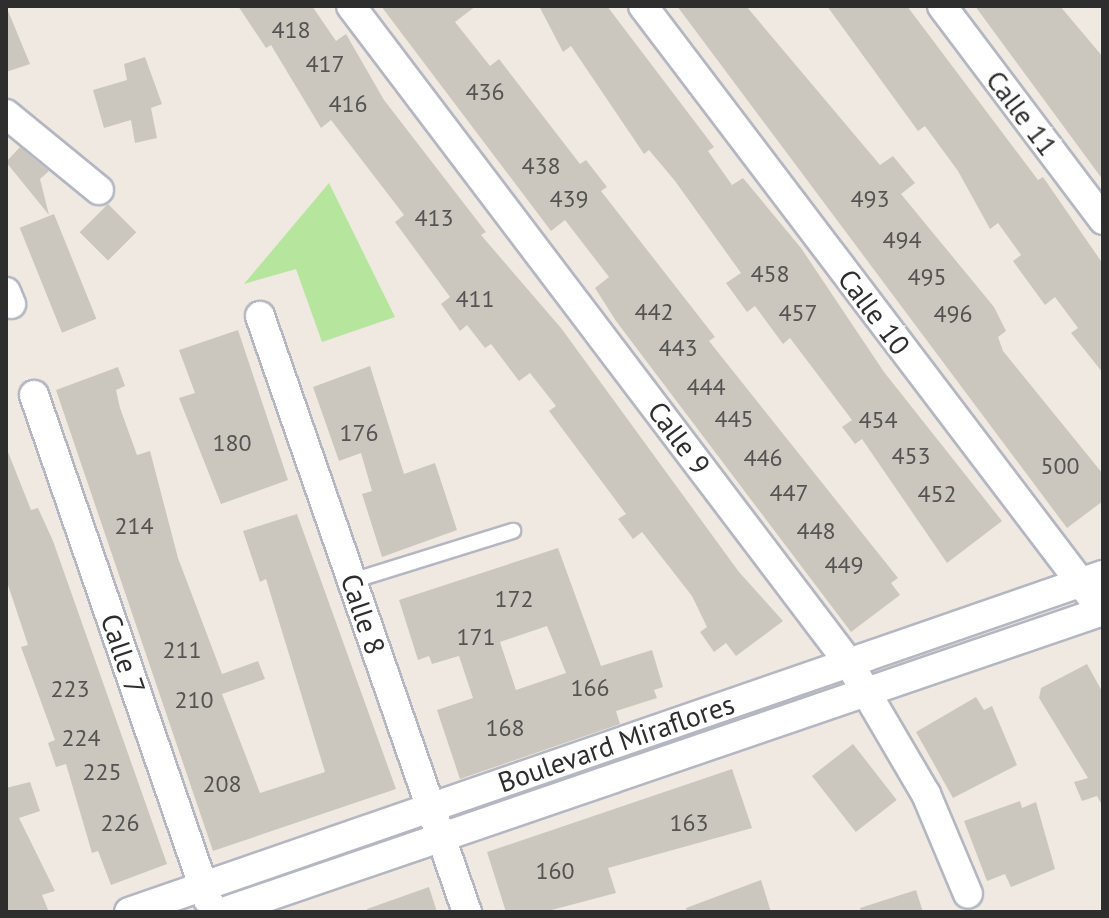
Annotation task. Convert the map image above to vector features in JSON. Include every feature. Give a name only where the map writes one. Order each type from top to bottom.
[{"type":"street","name":"Calle 9","points":[[351,6],[849,663],[863,693],[926,794],[968,894]]},
{"type":"street","name":"Calle 10","points":[[643,6],[1091,579],[1102,614]]},
{"type":"street","name":"Calle 11","points":[[942,6],[1103,220]]},
{"type":"street","points":[[6,114],[99,190]]},
{"type":"street","name":"Calle 8","points":[[260,316],[467,912]]},
{"type":"street","name":"Calle 7","points":[[34,395],[213,912]]},
{"type":"street","name":"Boulevard Miraflores","points":[[129,912],[1091,579]]},
{"type":"street","name":"Boulevard Miraflores","points":[[223,912],[1102,614]]},
{"type":"lane","points":[[352,581],[513,531]]},
{"type":"green space","points":[[329,183],[395,317],[322,342],[296,269],[244,284]]},
{"type":"building","points":[[6,6],[30,64],[6,72]]},
{"type":"building","points":[[238,6],[312,6],[336,41],[346,34],[384,100],[486,232],[481,235],[561,328],[739,572],[783,621],[736,656],[726,643],[714,652],[700,632],[707,627],[692,596],[642,532],[633,539],[618,519],[626,514],[549,411],[556,406],[530,373],[519,381],[491,344],[485,348],[467,325],[460,331],[441,304],[450,297],[395,222],[404,215],[331,120],[321,128],[271,45],[266,48]]},
{"type":"building","points":[[381,6],[476,6],[455,22],[490,66],[499,59],[580,164],[586,160],[607,187],[601,191],[715,337],[709,341],[898,578],[891,583],[900,595],[851,632],[616,321],[595,288],[609,277],[565,220],[551,231]]},
{"type":"building","points":[[539,6],[607,6],[714,147],[708,151],[732,185],[743,178],[801,248],[884,372],[1002,521],[947,563],[862,439],[855,444],[842,427],[852,420],[790,338],[783,344],[755,306],[747,312],[726,283],[741,273],[675,181],[649,150],[644,154],[571,46],[563,52]]},
{"type":"building","points":[[677,6],[746,6],[880,165],[893,156],[915,183],[901,194],[994,307],[1006,331],[998,337],[1003,351],[1103,474],[1103,501],[1067,528]]},
{"type":"building","points":[[827,6],[907,6],[1038,180],[1043,177],[1103,264],[1103,373],[1071,333],[1078,328],[1055,297],[1045,305],[1013,261],[1021,255],[998,223],[990,229],[958,171],[925,126],[918,131]]},
{"type":"building","points":[[975,6],[1060,6],[1103,57],[1103,180]]},
{"type":"building","points":[[145,57],[162,104],[151,108],[157,138],[135,143],[131,120],[104,128],[93,90],[127,80],[124,64]]},
{"type":"building","points":[[20,147],[49,171],[40,179],[49,215],[6,162]]},
{"type":"building","points":[[108,204],[136,232],[108,261],[80,232]]},
{"type":"building","points":[[54,214],[96,319],[62,333],[20,228]]},
{"type":"building","points":[[238,330],[288,480],[221,504],[179,398],[195,393],[179,350]]},
{"type":"building","points":[[370,366],[404,474],[435,463],[457,530],[382,557],[362,494],[372,491],[361,453],[339,461],[313,387]]},
{"type":"building","points":[[118,367],[125,386],[116,390],[120,408],[137,455],[150,451],[178,558],[222,674],[258,661],[265,679],[222,694],[260,793],[325,772],[266,579],[260,582],[243,531],[297,514],[396,789],[213,851],[56,390]]},
{"type":"building","points":[[6,447],[31,510],[38,508],[53,541],[167,864],[111,885],[98,851],[92,853],[66,764],[56,767],[48,743],[55,740],[21,647],[28,645],[6,579]]},
{"type":"building","points":[[558,548],[601,666],[652,650],[663,687],[654,690],[657,698],[616,711],[620,724],[460,779],[437,710],[473,698],[459,656],[432,664],[429,656],[418,660],[399,600]],"holes":[[[547,626],[566,673],[516,690],[500,642]]]},
{"type":"building","points":[[1087,664],[1103,693],[1103,807],[1097,796],[1082,801],[1074,782],[1088,778],[1039,698],[1041,688]]},
{"type":"building","points":[[976,697],[984,710],[992,706],[1017,765],[953,798],[916,732]]},
{"type":"building","points":[[853,744],[897,800],[856,832],[812,776]]},
{"type":"building","points":[[732,769],[752,828],[608,868],[616,893],[544,912],[506,912],[487,852]]},
{"type":"building","points":[[30,782],[40,811],[19,818],[55,891],[42,895],[49,912],[6,912],[6,788]]},
{"type":"building","points":[[1020,801],[1022,808],[1036,802],[1055,869],[1011,887],[1005,874],[987,881],[964,821]]},
{"type":"building","points":[[761,880],[771,912],[687,912],[686,908]]},
{"type":"building","points":[[429,887],[437,912],[367,912],[367,909]]},
{"type":"building","points":[[916,890],[923,912],[861,912],[860,908]]}]
